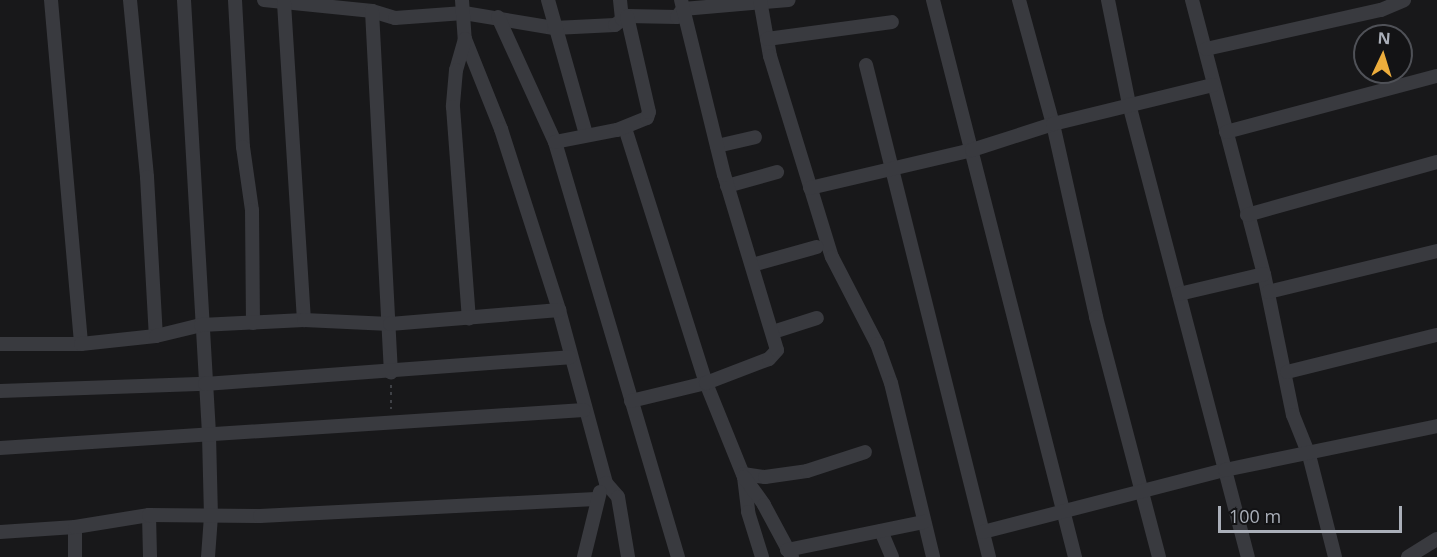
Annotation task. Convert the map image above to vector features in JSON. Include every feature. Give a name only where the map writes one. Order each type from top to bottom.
[{"type":"street","points":[[51,0],[81,344]]},
{"type":"street","points":[[130,0],[147,177],[156,336]]},
{"type":"street","points":[[184,0],[209,435],[211,516],[208,557]]},
{"type":"street","points":[[236,0],[243,147],[252,210],[253,323]]},
{"type":"street","points":[[264,0],[284,3],[321,3],[395,18],[463,6],[498,17],[554,28],[615,25],[625,17],[677,17],[682,5]]},
{"type":"street","points":[[384,0],[377,13],[391,373]]},
{"type":"street","points":[[548,0],[554,28],[586,134]]},
{"type":"street","points":[[555,142],[624,128],[646,118],[649,112],[620,0]]},
{"type":"street","points":[[682,5],[789,0]]},
{"type":"street","points":[[933,0],[1075,557]]},
{"type":"street","points":[[1019,0],[1053,124],[1096,317],[1159,557]]},
{"type":"street","points":[[1108,0],[1129,104],[1248,557]]},
{"type":"street","points":[[1192,0],[1246,215],[1268,292],[1287,372],[1293,415],[1309,455],[1335,557]]},
{"type":"street","points":[[1206,49],[1382,10],[1404,0]]},
{"type":"street","points":[[761,2],[767,39],[832,256],[877,344],[891,383],[933,557]]},
{"type":"street","points":[[284,3],[303,320]]},
{"type":"street","points":[[632,401],[706,383],[774,357],[777,350],[727,186],[682,5]]},
{"type":"street","points":[[463,6],[465,39],[501,129],[559,310],[584,410],[606,483],[618,497],[628,557]]},
{"type":"street","points":[[498,17],[555,142],[678,557]]},
{"type":"street","points":[[767,39],[892,22]]},
{"type":"street","points":[[465,39],[456,70],[453,107],[469,318]]},
{"type":"street","points":[[866,65],[989,557]]},
{"type":"street","points":[[1226,132],[1437,75]]},
{"type":"street","points":[[810,188],[892,166],[972,150],[1053,124],[1213,85]]},
{"type":"street","points":[[624,128],[706,383],[743,476],[748,512],[762,557]]},
{"type":"street","points":[[717,146],[754,137]]},
{"type":"street","points":[[1246,215],[1437,162]]},
{"type":"street","points":[[727,186],[777,172]]},
{"type":"street","points":[[752,265],[817,247]]},
{"type":"street","points":[[1268,292],[1437,251]]},
{"type":"street","points":[[1179,294],[1263,274]]},
{"type":"street","points":[[0,343],[81,344],[156,336],[201,325],[303,320],[390,324],[559,310]]},
{"type":"street","points":[[773,332],[817,318]]},
{"type":"street","points":[[1287,372],[1437,335]]},
{"type":"street","points":[[0,391],[205,384],[391,373],[570,357]]},
{"type":"street","points":[[0,448],[584,410]]},
{"type":"street","points":[[983,532],[1225,470],[1309,455],[1437,426]]},
{"type":"street","points":[[743,476],[765,477],[807,471],[865,452]]},
{"type":"street","points":[[743,476],[764,505],[789,553],[924,522]]},
{"type":"street","points":[[584,557],[596,499],[606,483]]},
{"type":"street","points":[[0,532],[75,527],[148,515],[211,516],[596,499]]},
{"type":"street","points":[[148,515],[150,557]]},
{"type":"street","points":[[75,527],[75,557]]},
{"type":"street","points":[[881,531],[892,557]]},
{"type":"street","points":[[1408,557],[1437,539]]},
{"type":"path","points":[[391,373],[391,422]]}]
